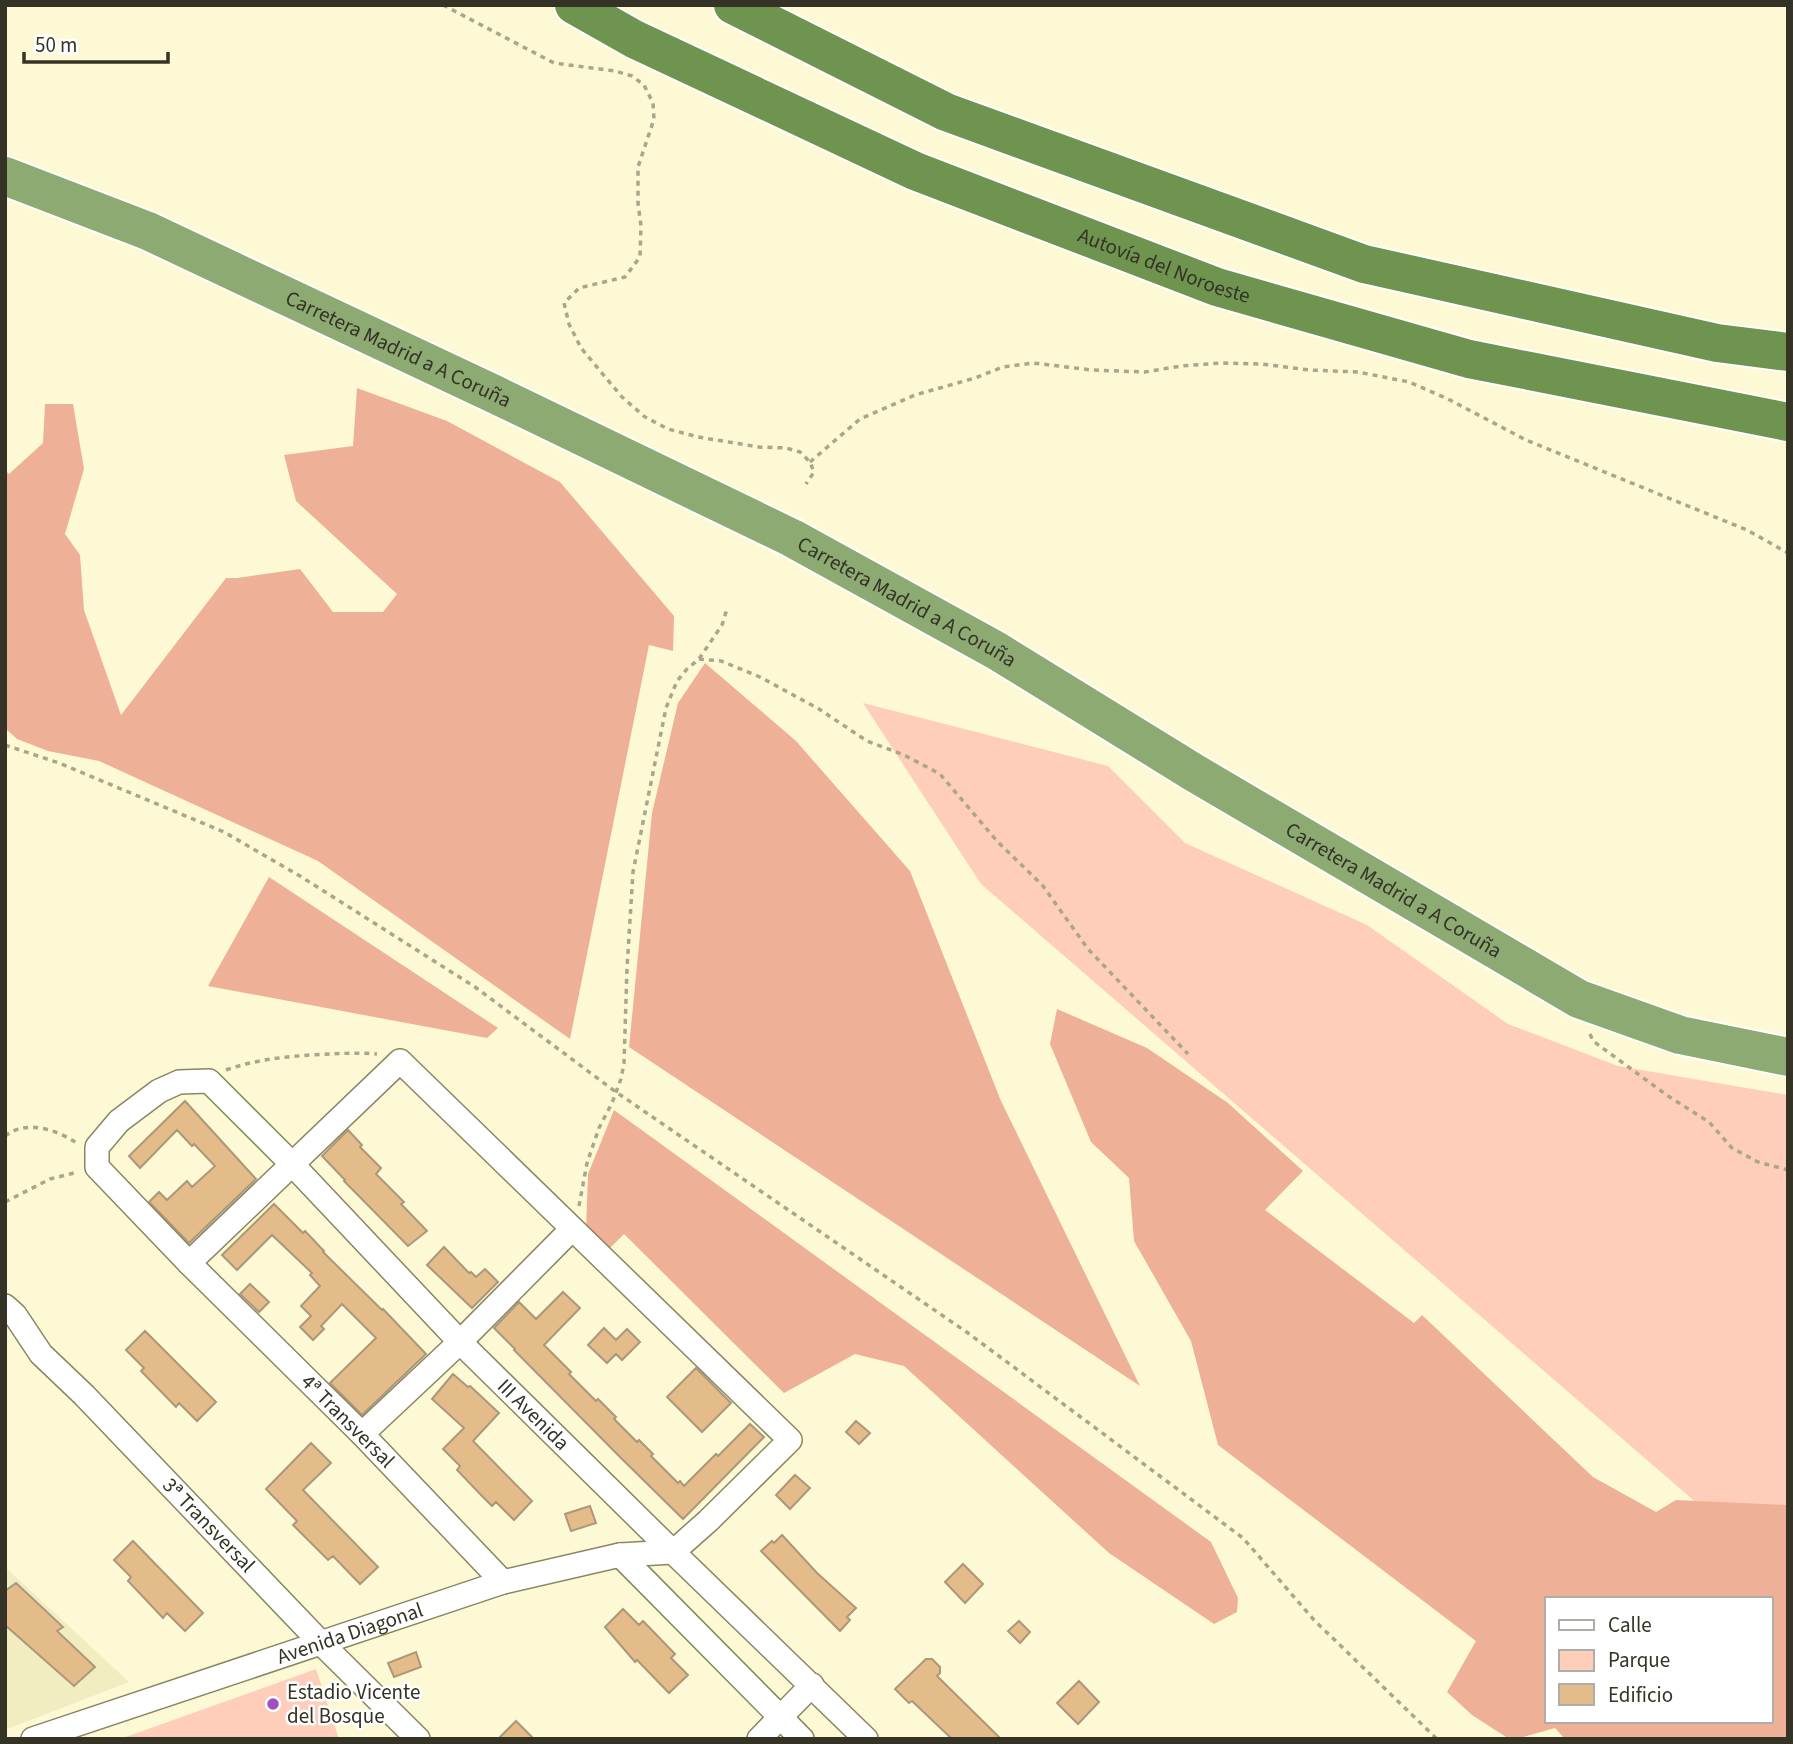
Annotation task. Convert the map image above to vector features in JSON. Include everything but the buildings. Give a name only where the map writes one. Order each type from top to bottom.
[{"type":"highway","name":"Autovía del Noroeste","points":[[574,5],[634,38],[915,171],[1217,287],[1469,359],[1788,422]]},
{"type":"highway","points":[[733,5],[946,112],[1364,264],[1717,343],[1788,352]]},
{"type":"highway","name":"Carretera Madrid a A Coruña","points":[[5,176],[148,231],[792,538],[997,652],[1194,772],[1579,999],[1680,1035],[1788,1057]]},
{"type":"street","points":[[189,1264],[400,1061],[790,1440],[673,1552]]},
{"type":"street","points":[[97,1161],[97,1147],[119,1121],[159,1091],[179,1082],[209,1081]]},
{"type":"street","name":"III Avenida","points":[[209,1081],[292,1164],[460,1342],[866,1739]]},
{"type":"street","name":"4ª Transversal","points":[[97,1161],[189,1264],[362,1434],[503,1582]]},
{"type":"street","points":[[362,1434],[574,1231]]},
{"type":"street","name":"3ª Transversal","points":[[5,1306],[15,1315],[41,1354],[84,1395],[322,1644],[418,1739]]},
{"type":"street","name":"Avenida Diagonal","points":[[33,1739],[503,1582],[620,1555],[673,1552]]},
{"type":"street","points":[[620,1555],[802,1739]]},
{"type":"street","points":[[759,1739],[812,1685]]},
{"type":"path","points":[[443,5],[554,63],[615,71],[632,76],[644,85],[653,103],[654,119],[638,167],[640,257],[625,277],[579,288],[564,303],[569,324],[581,348],[622,397],[646,417],[668,429],[698,437],[800,452],[810,462],[814,472],[806,484]]},
{"type":"path","points":[[810,462],[860,419],[915,395],[1003,367],[1033,363],[1092,370],[1145,372],[1221,363],[1358,372],[1409,382],[1526,440],[1747,530],[1788,554]]},
{"type":"path","points":[[574,1231],[587,1163],[599,1128],[616,1092],[624,1063],[634,872],[666,708],[677,681],[699,659],[722,625],[727,609]]},
{"type":"path","points":[[699,659],[721,661],[760,677],[819,709],[867,741],[904,755],[940,774],[997,841],[1043,886],[1088,950],[1188,1054]]},
{"type":"path","points":[[5,745],[59,763],[224,832],[300,876],[475,987],[616,1092],[968,1333],[1243,1538],[1314,1620],[1437,1739]]},
{"type":"path","points":[[1579,999],[1592,1041],[1709,1122],[1732,1148],[1758,1162],[1788,1170]]},
{"type":"path","points":[[209,1081],[226,1070],[266,1059],[292,1056],[362,1053],[390,1056],[400,1061]]},
{"type":"path","points":[[5,1136],[22,1127],[41,1127],[66,1136],[97,1161]]},
{"type":"path","points":[[5,1202],[50,1179],[97,1161]]},
{"type":"shaded area","points":[[357,388],[447,421],[560,482],[674,616],[673,651],[649,645],[570,1039],[318,861],[99,761],[48,751],[17,739],[5,728],[5,470],[9,474],[43,443],[45,404],[73,404],[84,469],[65,534],[80,555],[84,610],[121,715],[226,578],[300,569],[333,612],[383,612],[397,594],[296,501],[284,455],[353,446]]},
{"type":"shaded area","points":[[705,663],[796,741],[910,871],[1001,1101],[1140,1386],[629,1047],[652,813],[678,703]]},
{"type":"shaded area","points":[[269,877],[498,1028],[487,1038],[208,986]]},
{"type":"shaded area","points":[[1057,1009],[1147,1048],[1228,1103],[1303,1171],[1265,1210],[1414,1323],[1422,1315],[1593,1477],[1656,1512],[1676,1500],[1788,1505],[1788,1739],[1565,1739],[1555,1728],[1509,1739],[1472,1715],[1447,1692],[1476,1641],[1218,1445],[1191,1341],[1134,1241],[1129,1178],[1091,1142],[1050,1044]]},
{"type":"shaded area","points":[[614,1110],[1211,1542],[1238,1598],[1237,1612],[1214,1624],[1109,1553],[904,1366],[855,1354],[784,1393],[624,1234],[607,1251],[586,1230],[588,1174]]},
{"type":"shaded area","points":[[5,1567],[129,1682],[5,1730]]},
{"type":"green space","points":[[863,703],[1108,766],[1185,843],[1367,925],[1508,1024],[1618,1066],[1788,1095],[1788,1582],[981,884]]},
{"type":"green space","name":"Estadio Vicente del Bosque","points":[[316,1669],[339,1739],[120,1739]]},
{"type":"place","name":"Estadio Vicente del Bosque","points":[[273,1704]]}]
